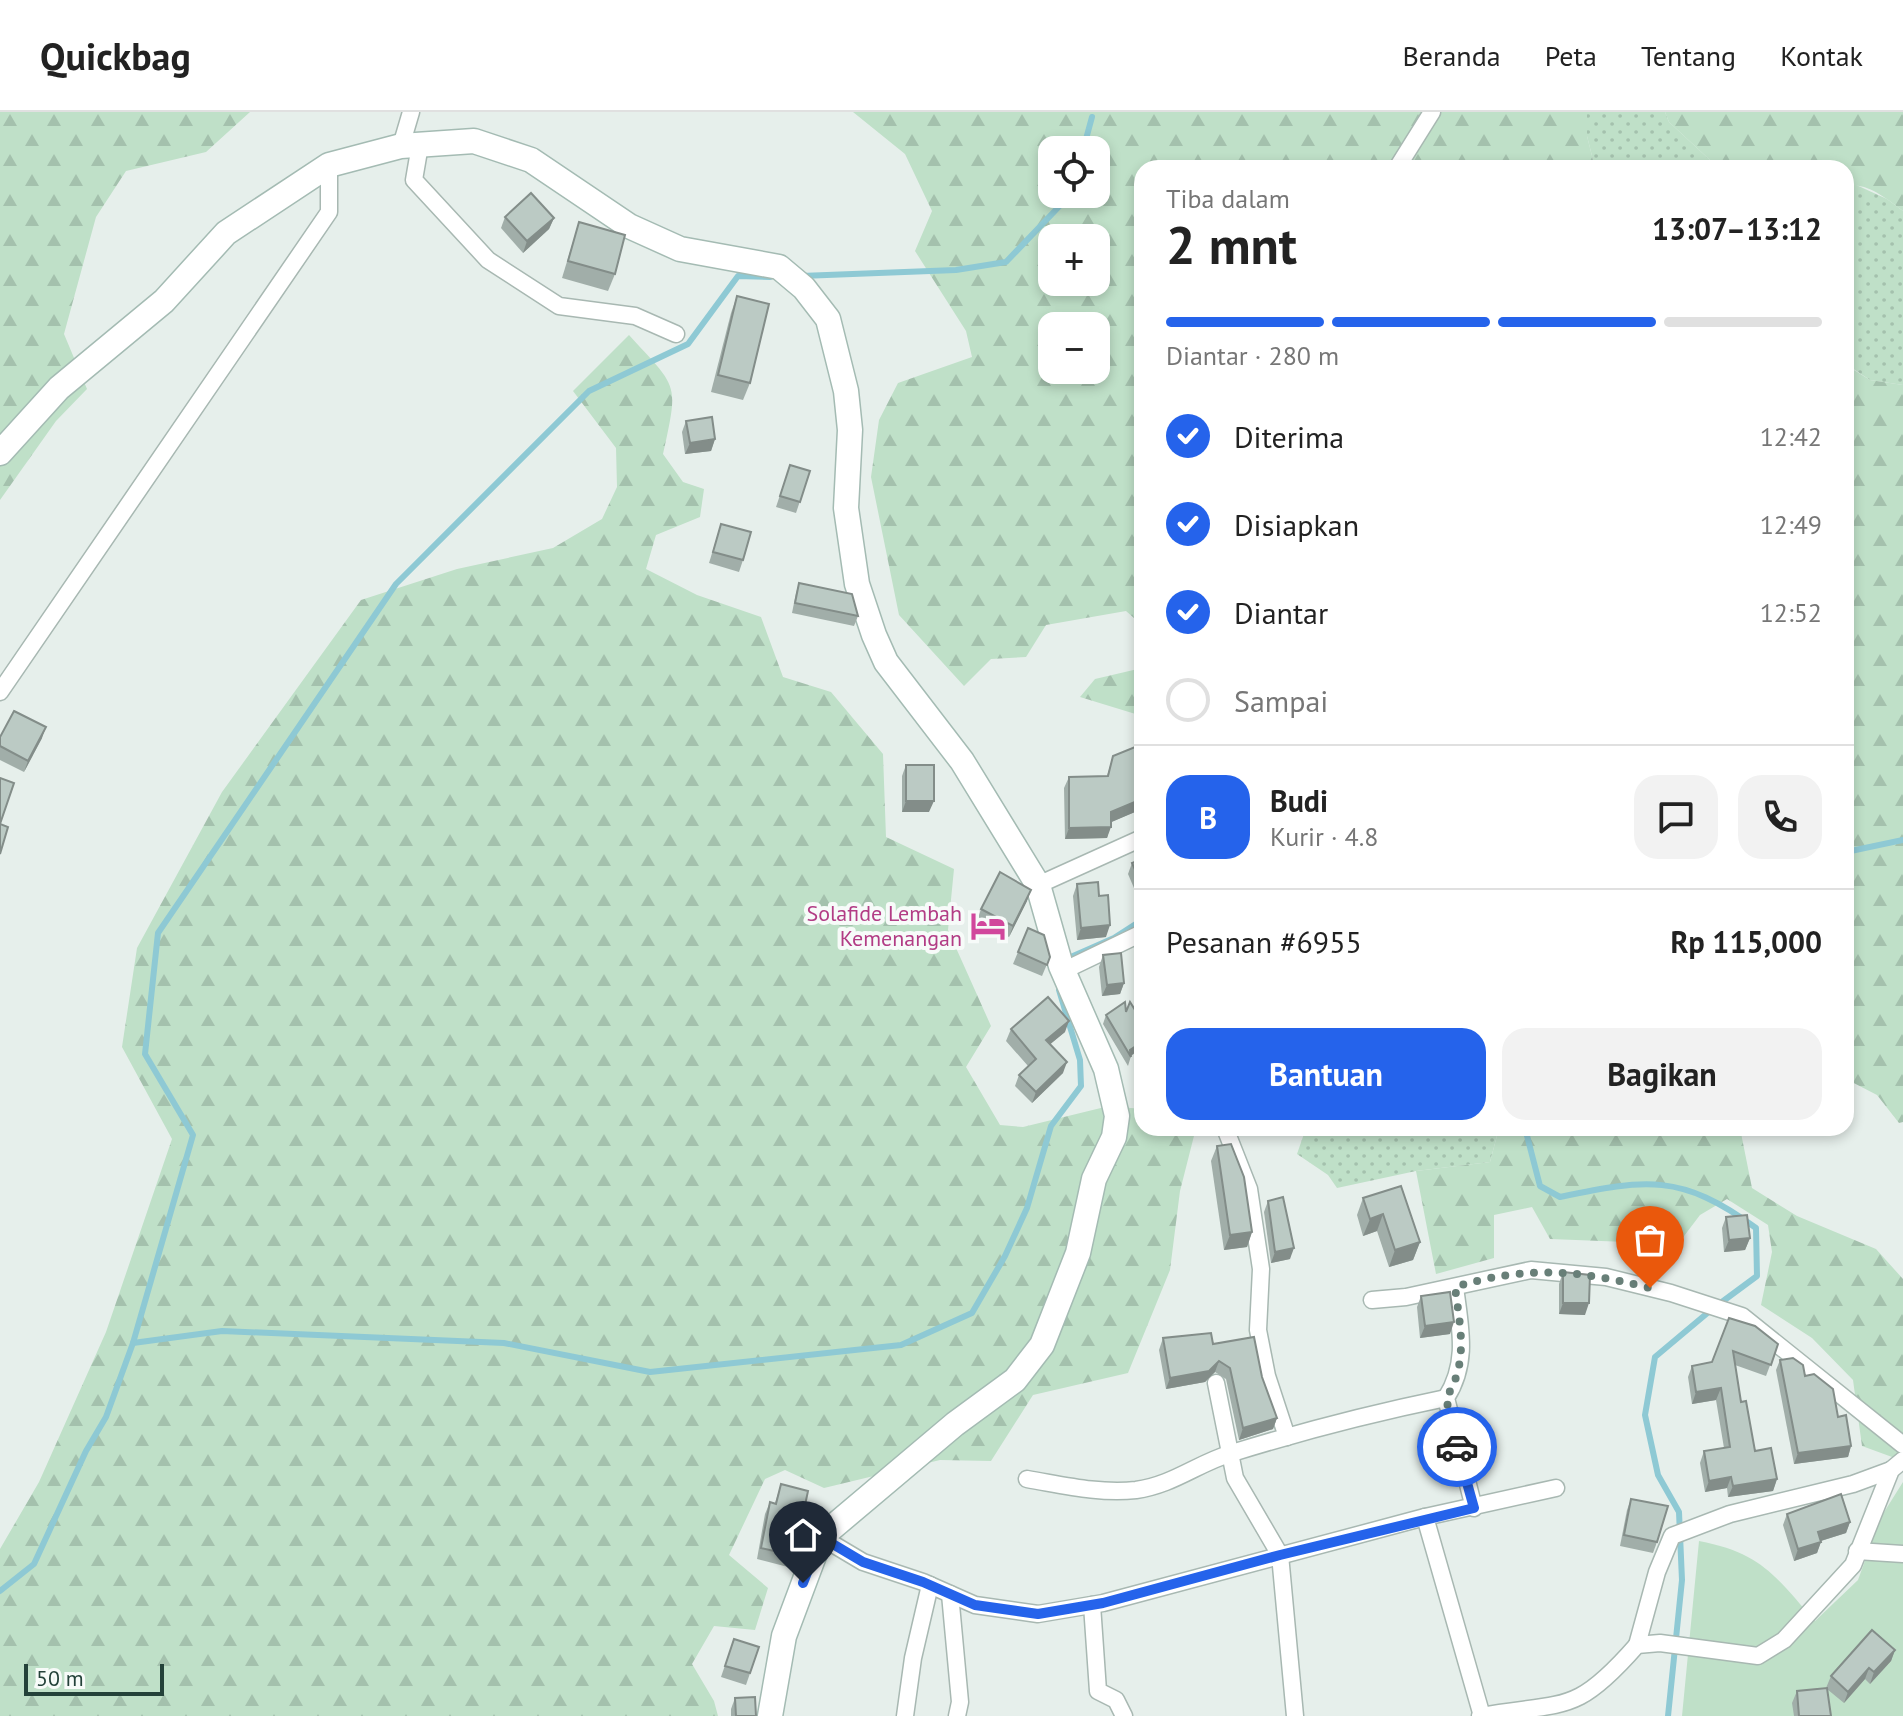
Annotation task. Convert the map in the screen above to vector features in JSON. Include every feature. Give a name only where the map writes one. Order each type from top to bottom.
[{"type":"street","points":[[411,112],[414,181],[488,260],[559,306],[635,316],[676,334]]},
{"type":"street","points":[[1402,160],[1432,112]]},
{"type":"street","points":[[0,453],[59,388],[164,301],[226,233],[329,165],[411,145],[474,141],[531,160],[629,226],[680,249],[779,267],[804,288],[828,319],[846,391],[850,430],[846,508],[857,584],[874,635],[886,662],[962,761],[1038,885],[1061,963],[1106,1069],[1117,1116],[1114,1137],[1094,1179],[1089,1215],[1057,1311],[1042,1345],[1015,1380],[908,1461],[821,1537],[784,1636],[770,1716]]},
{"type":"street","points":[[0,692],[329,212],[329,165]]},
{"type":"street","points":[[1038,885],[1134,842]]},
{"type":"street","points":[[1061,963],[1134,936]]},
{"type":"street","points":[[1228,1136],[1249,1189],[1261,1269],[1258,1330],[1267,1376],[1287,1437]]},
{"type":"street","points":[[1372,1300],[1455,1287],[1531,1270],[1573,1272],[1701,1302],[1742,1316],[1903,1445]]},
{"type":"street","points":[[1027,1479],[1097,1490],[1138,1490],[1183,1477],[1204,1463],[1229,1453],[1345,1419],[1446,1398],[1456,1383],[1463,1357],[1455,1287]]},
{"type":"street","points":[[1216,1383],[1235,1478],[1280,1555],[1295,1716]]},
{"type":"street","points":[[1446,1398],[1474,1508]]},
{"type":"street","points":[[1425,1517],[1486,1715],[1557,1708],[1588,1696],[1637,1645],[1657,1572],[1680,1534],[1730,1514],[1853,1484],[1897,1465]]},
{"type":"street","points":[[1637,1645],[1660,1643],[1758,1656],[1784,1640],[1853,1565],[1897,1465]]},
{"type":"street","points":[[821,1537],[863,1562],[930,1585],[975,1605],[1038,1614],[1092,1605],[1425,1517],[1556,1488]]},
{"type":"street","points":[[1857,1551],[1903,1554]]},
{"type":"street","points":[[905,1716],[913,1658],[930,1585]]},
{"type":"street","points":[[950,1594],[960,1702],[957,1716]]},
{"type":"street","points":[[1092,1605],[1098,1691],[1116,1700],[1124,1716]]},
{"type":"green space","points":[[0,112],[250,112],[206,152],[126,171],[96,217],[64,334],[87,389],[56,421],[0,500]]},
{"type":"green space","points":[[853,112],[1587,112],[1587,136],[1593,160],[1134,160],[1134,618],[1126,611],[1046,625],[1026,657],[991,659],[964,686],[899,615],[871,477],[879,420],[898,383],[972,357],[966,331],[915,251],[932,211],[905,154]]},
{"type":"green space","points":[[1587,112],[1665,112],[1669,122],[1710,160],[1593,160],[1587,136]]},
{"type":"green space","points":[[1665,112],[1903,112],[1903,211],[1868,189],[1854,186],[1854,160],[1710,160],[1669,122]]},
{"type":"green space","points":[[1854,184],[1887,199],[1903,211],[1903,385],[1870,380],[1854,369]]},
{"type":"green space","points":[[629,335],[666,377],[672,399],[663,454],[683,482],[704,489],[700,517],[656,535],[646,569],[697,595],[761,617],[783,677],[831,692],[883,754],[886,837],[954,869],[948,930],[991,1026],[966,1067],[1000,1125],[1023,1127],[1109,1106],[1134,1108],[1134,1136],[1194,1136],[1180,1191],[1170,1270],[1128,1373],[1033,1395],[991,1461],[940,1460],[824,1488],[785,1470],[765,1479],[729,1555],[768,1588],[755,1630],[714,1626],[692,1664],[714,1701],[718,1716],[0,1716],[0,1549],[39,1482],[106,1332],[172,1139],[122,1047],[137,948],[222,792],[361,600],[457,569],[553,548],[602,519],[617,487],[616,448],[573,391]]},
{"type":"green space","points":[[1854,370],[1870,380],[1903,385],[1903,1122],[1899,1123],[1877,1095],[1854,1083]]},
{"type":"green space","points":[[1134,670],[1134,714],[1080,697],[1095,679]]},
{"type":"green space","points":[[1303,1136],[1497,1136],[1490,1162],[1416,1171],[1337,1188],[1328,1175],[1297,1154]]},
{"type":"green space","points":[[1497,1136],[1742,1136],[1752,1188],[1797,1216],[1876,1249],[1903,1279],[1903,1461],[1862,1446],[1853,1380],[1812,1338],[1761,1305],[1772,1252],[1768,1225],[1727,1199],[1700,1215],[1678,1244],[1550,1239],[1532,1207],[1494,1215],[1494,1258],[1436,1274],[1416,1171],[1490,1162]]},
{"type":"green space","points":[[1903,1482],[1903,1716],[1682,1716],[1699,1541],[1738,1552],[1753,1560],[1777,1579],[1815,1621],[1858,1580],[1881,1517]]},
{"type":"building","points":[[531,193],[554,218],[527,241],[505,217]]},
{"type":"building","points":[[579,222],[625,235],[615,274],[568,261]]},
{"type":"building","points":[[737,296],[769,304],[750,383],[718,375]]},
{"type":"building","points":[[712,417],[715,439],[690,443],[686,421]]},
{"type":"building","points":[[790,465],[810,471],[800,502],[780,496]]},
{"type":"building","points":[[721,524],[751,532],[743,560],[713,552]]},
{"type":"building","points":[[799,583],[852,594],[858,616],[795,603]]},
{"type":"building","points":[[14,711],[46,727],[28,761],[0,746],[0,737]]},
{"type":"building","points":[[1134,747],[1134,802],[1111,812],[1111,827],[1069,828],[1069,777],[1108,776],[1113,756]]},
{"type":"building","points":[[906,765],[934,765],[934,801],[906,801]]},
{"type":"building","points":[[0,778],[14,783],[0,824]]},
{"type":"building","points":[[0,824],[8,827],[0,854]]},
{"type":"building","points":[[1000,872],[1031,890],[1013,926],[981,909]]},
{"type":"building","points":[[1098,882],[1099,896],[1108,895],[1110,925],[1081,928],[1077,884]]},
{"type":"building","points":[[1028,928],[1044,935],[1050,957],[1047,965],[1018,952]]},
{"type":"building","points":[[1121,953],[1124,983],[1107,985],[1103,955]]},
{"type":"building","points":[[1048,997],[1069,1021],[1046,1040],[1067,1062],[1036,1092],[1019,1075],[1036,1059],[1011,1029]]},
{"type":"building","points":[[1125,1002],[1126,1012],[1130,1002],[1134,1008],[1131,1057],[1106,1015]]},
{"type":"building","points":[[1231,1144],[1244,1177],[1252,1232],[1230,1235],[1217,1146]]},
{"type":"building","points":[[1401,1186],[1420,1242],[1395,1250],[1383,1214],[1370,1219],[1363,1198]]},
{"type":"building","points":[[1283,1197],[1294,1248],[1275,1252],[1268,1201]]},
{"type":"building","points":[[1747,1215],[1750,1238],[1729,1240],[1726,1217]]},
{"type":"building","points":[[1563,1272],[1590,1275],[1589,1303],[1563,1303]]},
{"type":"building","points":[[1450,1292],[1454,1322],[1425,1326],[1421,1296]]},
{"type":"building","points":[[1729,1318],[1755,1326],[1778,1344],[1771,1365],[1733,1351],[1741,1402],[1746,1401],[1755,1451],[1771,1448],[1777,1479],[1733,1486],[1731,1477],[1709,1481],[1704,1451],[1730,1447],[1721,1388],[1696,1392],[1692,1366],[1712,1362]]},
{"type":"building","points":[[1211,1333],[1213,1344],[1254,1337],[1262,1377],[1277,1418],[1243,1428],[1230,1368],[1219,1361],[1209,1371],[1170,1378],[1163,1338]]},
{"type":"building","points":[[1793,1358],[1803,1365],[1805,1376],[1814,1374],[1833,1389],[1838,1417],[1846,1415],[1851,1446],[1798,1453],[1780,1360]]},
{"type":"building","points":[[781,1484],[808,1491],[804,1510],[811,1512],[806,1534],[797,1533],[792,1555],[761,1548],[770,1502],[776,1504]]},
{"type":"building","points":[[1841,1494],[1850,1522],[1818,1532],[1821,1542],[1798,1549],[1787,1514]]},
{"type":"building","points":[[1631,1499],[1668,1506],[1657,1542],[1624,1535]]},
{"type":"building","points":[[1872,1630],[1895,1650],[1874,1672],[1869,1668],[1848,1692],[1831,1676]]},
{"type":"building","points":[[734,1639],[759,1647],[750,1673],[725,1666]]},
{"type":"building","points":[[1827,1688],[1831,1716],[1799,1716],[1797,1691]]},
{"type":"building","points":[[755,1697],[756,1716],[736,1716],[735,1698]]},
{"type":"waterway","points":[[1087,136],[1092,117]]},
{"type":"waterway","points":[[801,276],[956,270],[1006,262],[1058,208]]},
{"type":"waterway","points":[[0,1591],[34,1564],[86,1451],[106,1417],[133,1343],[193,1135],[145,1054],[158,933],[396,584],[589,391],[688,344],[738,276],[770,277]]},
{"type":"waterway","points":[[1854,850],[1903,840]]},
{"type":"waterway","points":[[1064,960],[1114,938],[1134,925]]},
{"type":"waterway","points":[[133,1343],[222,1331],[504,1343],[650,1372],[901,1345],[972,1313],[1005,1256],[1027,1208],[1051,1126],[1081,1086],[1080,1060],[1059,990]]},
{"type":"waterway","points":[[1527,1136],[1540,1186],[1560,1197],[1640,1184],[1662,1185],[1706,1197],[1756,1228],[1757,1276],[1655,1357],[1645,1415],[1658,1475],[1679,1512],[1682,1580],[1668,1716]]},
{"type":"way so far","points":[[1457,1447],[1446,1398],[1456,1383],[1463,1357],[1455,1287],[1531,1270],[1573,1272],[1650,1288]]},
{"type":"place","name":"Solafide Lembah Kemenangan","points":[[988,926]]},
{"type":"route","points":[[803,1583],[821,1537],[863,1562],[923,1582],[975,1605],[1038,1614],[1103,1603],[1425,1517],[1474,1508],[1457,1447]]}]
